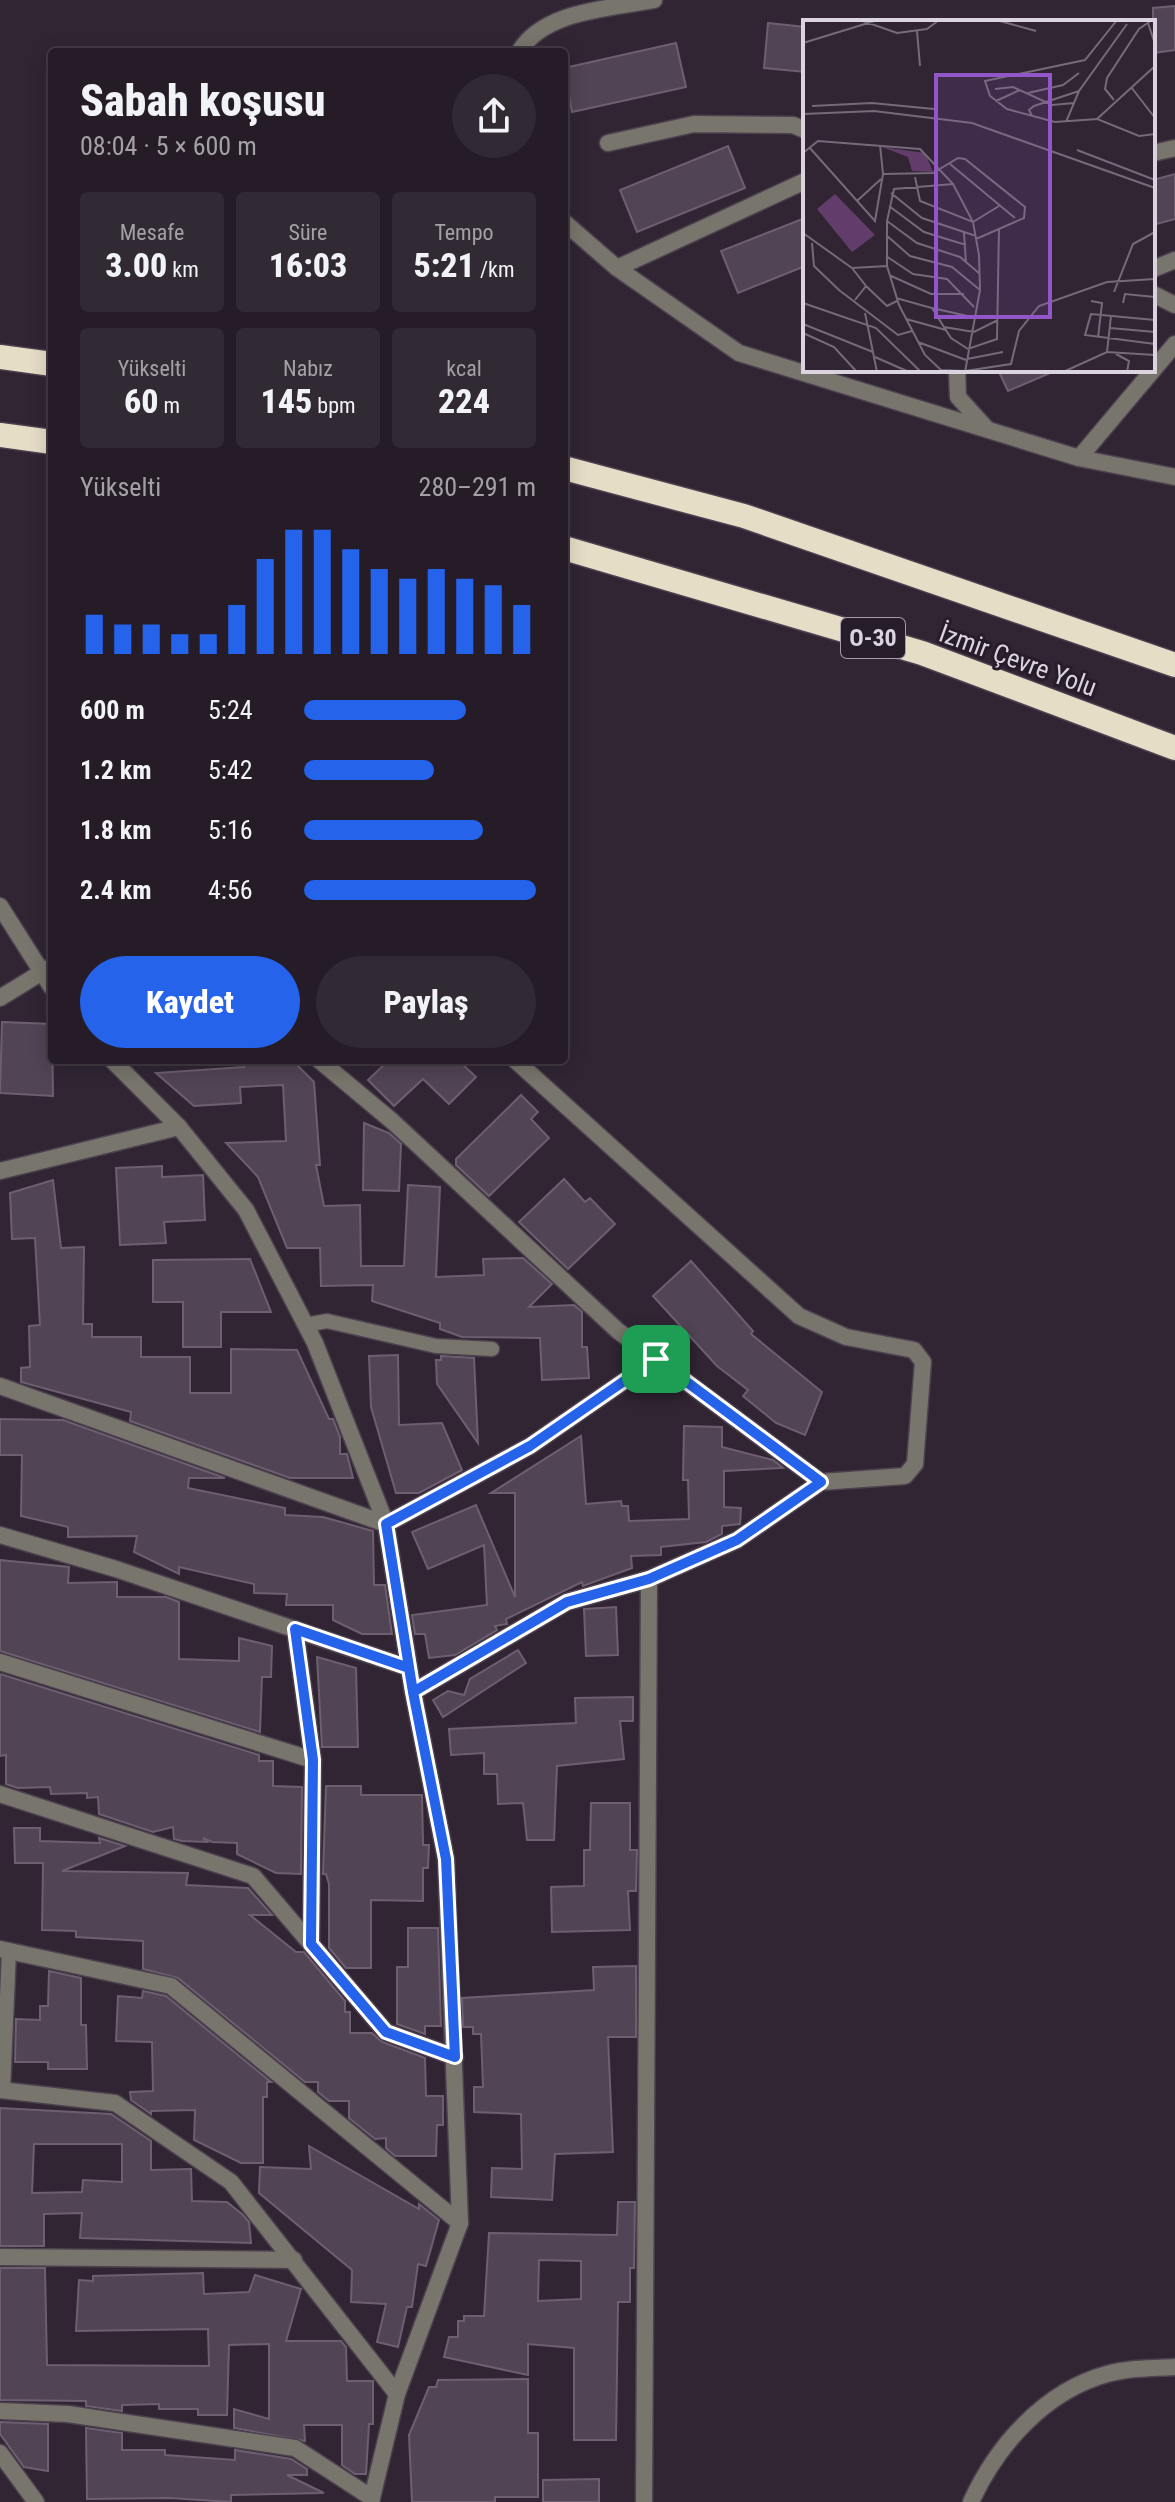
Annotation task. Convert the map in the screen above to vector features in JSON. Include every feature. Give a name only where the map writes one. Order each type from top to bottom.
[{"type":"highway","points":[[0,357],[48,363]]},
{"type":"highway","points":[[0,435],[48,441]]},
{"type":"highway","name":"İzmir Çevre Yolu","points":[[568,469],[744,516],[1175,665]]},
{"type":"highway","name":"İzmir Çevre Yolu","points":[[568,549],[922,653],[1175,748]]},
{"type":"street","points":[[521,48],[530,34],[566,18],[654,0]]},
{"type":"street","points":[[608,143],[694,124],[793,125],[803,129]]},
{"type":"street","points":[[1155,153],[1175,148]]},
{"type":"street","points":[[617,268],[803,182]]},
{"type":"street","points":[[568,225],[617,268],[739,353],[1079,458],[1175,477]]},
{"type":"street","points":[[1155,268],[1175,260]]},
{"type":"street","points":[[1155,295],[1175,305]]},
{"type":"street","points":[[1155,368],[1175,344]]},
{"type":"street","points":[[957,372],[958,397],[987,430]]},
{"type":"street","points":[[1079,458],[1151,372]]},
{"type":"street","points":[[0,906],[46,969],[0,998]]},
{"type":"street","points":[[0,2411],[68,2414],[295,2448],[371,2500],[397,2394],[460,2223],[446,1859],[413,1692],[386,1524],[305,1325],[246,1210],[179,1127],[116,1064]]},
{"type":"street","points":[[324,1064],[392,1121],[618,1331],[821,1482]]},
{"type":"street","points":[[413,1692],[567,1602],[649,1579],[737,1540],[821,1482],[905,1476],[915,1464],[923,1362],[914,1350],[846,1337],[799,1316],[519,1064]]},
{"type":"street","points":[[0,1171],[179,1127]]},
{"type":"street","points":[[0,1386],[386,1524],[530,1446],[656,1359]]},
{"type":"street","points":[[0,1535],[409,1668]]},
{"type":"street","points":[[644,2502],[649,1579]]},
{"type":"street","points":[[295,1629],[313,1760],[311,1944]]},
{"type":"street","points":[[0,1662],[313,1760]]},
{"type":"street","points":[[0,1794],[253,1876],[386,2032],[455,2057]]},
{"type":"street","points":[[5,1950],[171,1986],[460,2223]]},
{"type":"street","points":[[1,2090],[115,2103],[231,2182],[397,2394]]},
{"type":"street","points":[[0,2257],[294,2260]]},
{"type":"street","points":[[971,2502],[984,2473],[1022,2425],[1069,2390],[1105,2375],[1175,2367]]},
{"type":"street","points":[[0,2453],[36,2502]]},
{"type":"lane","points":[[305,1325],[327,1321],[436,1346],[492,1349]]},
{"type":"lane","points":[[1,2090],[5,1950]]},
{"type":"building","points":[[1175,6],[1175,50],[1155,53],[1153,8]]},
{"type":"building","points":[[768,23],[803,27],[803,72],[764,68]]},
{"type":"building","points":[[676,43],[686,87],[572,112],[568,67]]},
{"type":"building","points":[[728,146],[745,188],[637,232],[620,190]]},
{"type":"building","points":[[1175,174],[1175,219],[1155,224],[1155,179]]},
{"type":"building","points":[[803,219],[803,267],[738,293],[721,251]]},
{"type":"building","points":[[999,372],[1052,372],[1008,391]]},
{"type":"building","points":[[2,1022],[48,1024],[48,1064],[53,1064],[53,1096],[0,1093]]},
{"type":"building","points":[[244,1064],[296,1064],[314,1082],[320,1165],[316,1165],[324,1206],[360,1205],[361,1266],[404,1266],[408,1185],[440,1187],[436,1277],[484,1275],[483,1259],[523,1258],[552,1284],[529,1307],[574,1305],[582,1312],[582,1347],[587,1347],[589,1378],[542,1380],[540,1338],[462,1337],[440,1329],[440,1323],[372,1301],[373,1285],[321,1286],[320,1248],[287,1248],[258,1177],[226,1143],[286,1141],[283,1085],[240,1087],[241,1103],[194,1106],[156,1073],[244,1067]]},
{"type":"building","points":[[385,1064],[462,1064],[476,1077],[449,1104],[423,1079],[394,1106],[368,1080]]},
{"type":"building","points":[[521,1095],[538,1112],[531,1119],[549,1138],[489,1196],[456,1165],[456,1159]]},
{"type":"building","points":[[364,1123],[389,1133],[401,1144],[399,1191],[363,1190]]},
{"type":"building","points":[[162,1166],[162,1177],[203,1175],[205,1220],[164,1222],[166,1243],[120,1245],[116,1168]]},
{"type":"building","points":[[564,1179],[585,1202],[590,1198],[615,1224],[568,1269],[519,1222]]},
{"type":"building","points":[[53,1180],[61,1248],[84,1247],[83,1324],[92,1324],[92,1337],[141,1337],[141,1357],[190,1357],[190,1393],[231,1393],[231,1349],[297,1350],[329,1419],[333,1419],[340,1437],[340,1454],[347,1454],[353,1478],[290,1478],[130,1421],[131,1412],[21,1382],[21,1368],[30,1367],[29,1326],[40,1325],[35,1238],[12,1239],[10,1193]]},
{"type":"building","points":[[250,1259],[271,1312],[221,1312],[221,1347],[183,1347],[183,1302],[153,1302],[153,1260]]},
{"type":"building","points":[[691,1261],[753,1331],[751,1334],[822,1392],[805,1435],[776,1423],[743,1396],[748,1390],[717,1366],[653,1296]]},
{"type":"building","points":[[398,1355],[399,1425],[442,1423],[462,1470],[419,1493],[396,1493],[371,1407],[369,1356]]},
{"type":"building","points":[[441,1356],[474,1358],[478,1443],[437,1384],[436,1360],[441,1360]]},
{"type":"building","points":[[0,1419],[63,1420],[225,1478],[189,1478],[188,1488],[285,1508],[285,1515],[323,1517],[373,1531],[374,1585],[385,1585],[392,1634],[362,1634],[333,1620],[333,1605],[286,1605],[287,1594],[254,1593],[254,1584],[179,1567],[179,1574],[134,1552],[137,1536],[68,1537],[68,1527],[21,1516],[22,1455],[0,1455]]},
{"type":"building","points":[[684,1426],[722,1427],[722,1447],[773,1460],[783,1468],[724,1471],[724,1507],[741,1508],[740,1524],[722,1526],[722,1534],[706,1542],[661,1547],[661,1555],[631,1556],[632,1568],[583,1586],[582,1582],[506,1619],[507,1624],[495,1626],[497,1630],[455,1655],[429,1658],[425,1634],[415,1634],[412,1615],[487,1605],[484,1545],[428,1569],[412,1532],[476,1505],[515,1597],[515,1493],[491,1493],[581,1436],[586,1504],[621,1501],[622,1506],[628,1506],[629,1521],[689,1519],[688,1480],[683,1480]]},
{"type":"building","points":[[0,1560],[69,1567],[68,1583],[117,1582],[117,1597],[166,1597],[179,1602],[179,1659],[239,1661],[239,1638],[272,1646],[271,1677],[262,1677],[260,1732],[0,1651]]},
{"type":"building","points":[[616,1607],[618,1655],[586,1656],[584,1609]]},
{"type":"building","points":[[518,1650],[526,1663],[443,1717],[433,1700],[448,1691],[464,1695],[470,1679]]},
{"type":"building","points":[[317,1657],[356,1668],[358,1747],[322,1747]]},
{"type":"building","points":[[0,1674],[259,1755],[259,1761],[273,1761],[273,1786],[302,1787],[301,1874],[276,1873],[237,1854],[237,1843],[212,1842],[203,1838],[207,1842],[182,1841],[174,1839],[173,1827],[153,1832],[99,1814],[98,1797],[87,1798],[87,1793],[51,1794],[50,1787],[18,1788],[6,1784],[6,1755],[0,1756]]},
{"type":"building","points":[[633,1697],[633,1721],[620,1721],[624,1759],[557,1766],[554,1840],[527,1840],[523,1803],[498,1804],[497,1774],[484,1774],[484,1753],[451,1755],[449,1729],[576,1723],[575,1698]]},
{"type":"building","points":[[326,1786],[361,1786],[361,1795],[422,1795],[423,1845],[429,1845],[428,1868],[423,1868],[423,1901],[371,1900],[371,1968],[346,1968],[329,1948],[329,1884],[326,1874],[323,1874]]},
{"type":"building","points":[[591,1803],[630,1803],[630,1850],[637,1850],[636,1891],[628,1891],[630,1930],[552,1932],[551,1887],[584,1886],[584,1850],[590,1850]]},
{"type":"building","points":[[14,1828],[40,1828],[40,1841],[100,1843],[99,1838],[125,1846],[62,1871],[188,1873],[186,1885],[248,1888],[272,1915],[250,1915],[296,1952],[304,1952],[345,2001],[345,2012],[350,2012],[350,2033],[372,2033],[382,2042],[425,2058],[426,2096],[443,2096],[443,2125],[437,2125],[436,2156],[395,2156],[386,2148],[386,2138],[375,2139],[349,2118],[349,2101],[329,2101],[318,2092],[318,2082],[305,2082],[178,1978],[143,1969],[143,1941],[76,1937],[76,1931],[42,1930],[43,1863],[15,1863]]},
{"type":"building","points":[[408,1928],[438,1928],[441,2026],[425,2026],[425,2034],[397,2024],[397,1967],[408,1967]]},
{"type":"building","points":[[636,1966],[636,2037],[608,2037],[613,2152],[555,2154],[552,2200],[491,2197],[492,2168],[522,2169],[521,2114],[474,2112],[474,2087],[483,2087],[481,2034],[473,2034],[473,2027],[463,2027],[462,1998],[594,1990],[593,1967]]},
{"type":"building","points":[[49,1971],[81,1978],[81,2025],[86,2025],[87,2069],[48,2069],[48,2062],[15,2062],[16,2019],[40,2020],[40,2006],[48,2006]]},
{"type":"building","points":[[143,1991],[166,1996],[271,2082],[267,2082],[267,2097],[263,2097],[263,2163],[241,2163],[194,2140],[195,2110],[151,2111],[151,2114],[131,2100],[130,2092],[153,2091],[152,2042],[116,2041],[118,1996],[142,1998]]},
{"type":"building","points":[[0,2108],[111,2114],[151,2141],[151,2170],[191,2169],[192,2201],[227,2202],[242,2214],[249,2222],[251,2243],[80,2238],[82,2213],[44,2214],[44,2246],[0,2246]],"holes":[[[34,2144],[122,2144],[122,2182],[83,2180],[82,2192],[32,2193]]]},
{"type":"building","points":[[309,2146],[419,2209],[419,2204],[439,2220],[426,2266],[418,2264],[412,2307],[407,2307],[398,2347],[377,2342],[386,2304],[351,2302],[352,2270],[259,2193],[260,2167],[311,2169]]},
{"type":"building","points":[[618,2202],[635,2202],[630,2302],[618,2302],[616,2440],[574,2440],[574,2348],[528,2344],[528,2375],[444,2357],[449,2337],[458,2337],[458,2321],[464,2321],[464,2316],[484,2316],[489,2233],[617,2235]],"holes":[[[539,2260],[581,2261],[581,2299],[538,2301]]]},
{"type":"building","points":[[0,2268],[45,2268],[47,2365],[209,2366],[208,2329],[76,2331],[79,2280],[93,2281],[93,2276],[203,2273],[204,2294],[249,2292],[255,2275],[301,2289],[286,2341],[341,2341],[346,2347],[347,2381],[373,2381],[373,2424],[369,2424],[366,2474],[355,2474],[342,2465],[342,2425],[304,2425],[305,2441],[234,2428],[234,2409],[269,2419],[269,2344],[229,2345],[227,2415],[198,2415],[198,2409],[159,2409],[159,2404],[122,2405],[122,2411],[86,2406],[86,2401],[0,2400]]},
{"type":"building","points":[[528,2379],[528,2433],[538,2433],[538,2497],[495,2497],[495,2502],[412,2502],[409,2435],[429,2387],[436,2387],[438,2380]]},
{"type":"building","points":[[0,2422],[48,2424],[48,2471],[24,2467],[0,2434]]},
{"type":"building","points":[[86,2428],[122,2433],[122,2450],[165,2450],[165,2455],[235,2460],[235,2450],[291,2459],[307,2469],[307,2475],[287,2475],[324,2493],[231,2495],[231,2502],[170,2498],[87,2499]]},
{"type":"building","points":[[599,2479],[599,2502],[543,2502],[543,2480]]},
{"type":"route","points":[[656,1359],[530,1446],[386,1524],[413,1692],[446,1859],[455,2057],[386,2032],[311,1944],[313,1760],[295,1629],[409,1668],[413,1692],[567,1602],[630,1581],[649,1579],[737,1540],[821,1482],[656,1359]]}]
